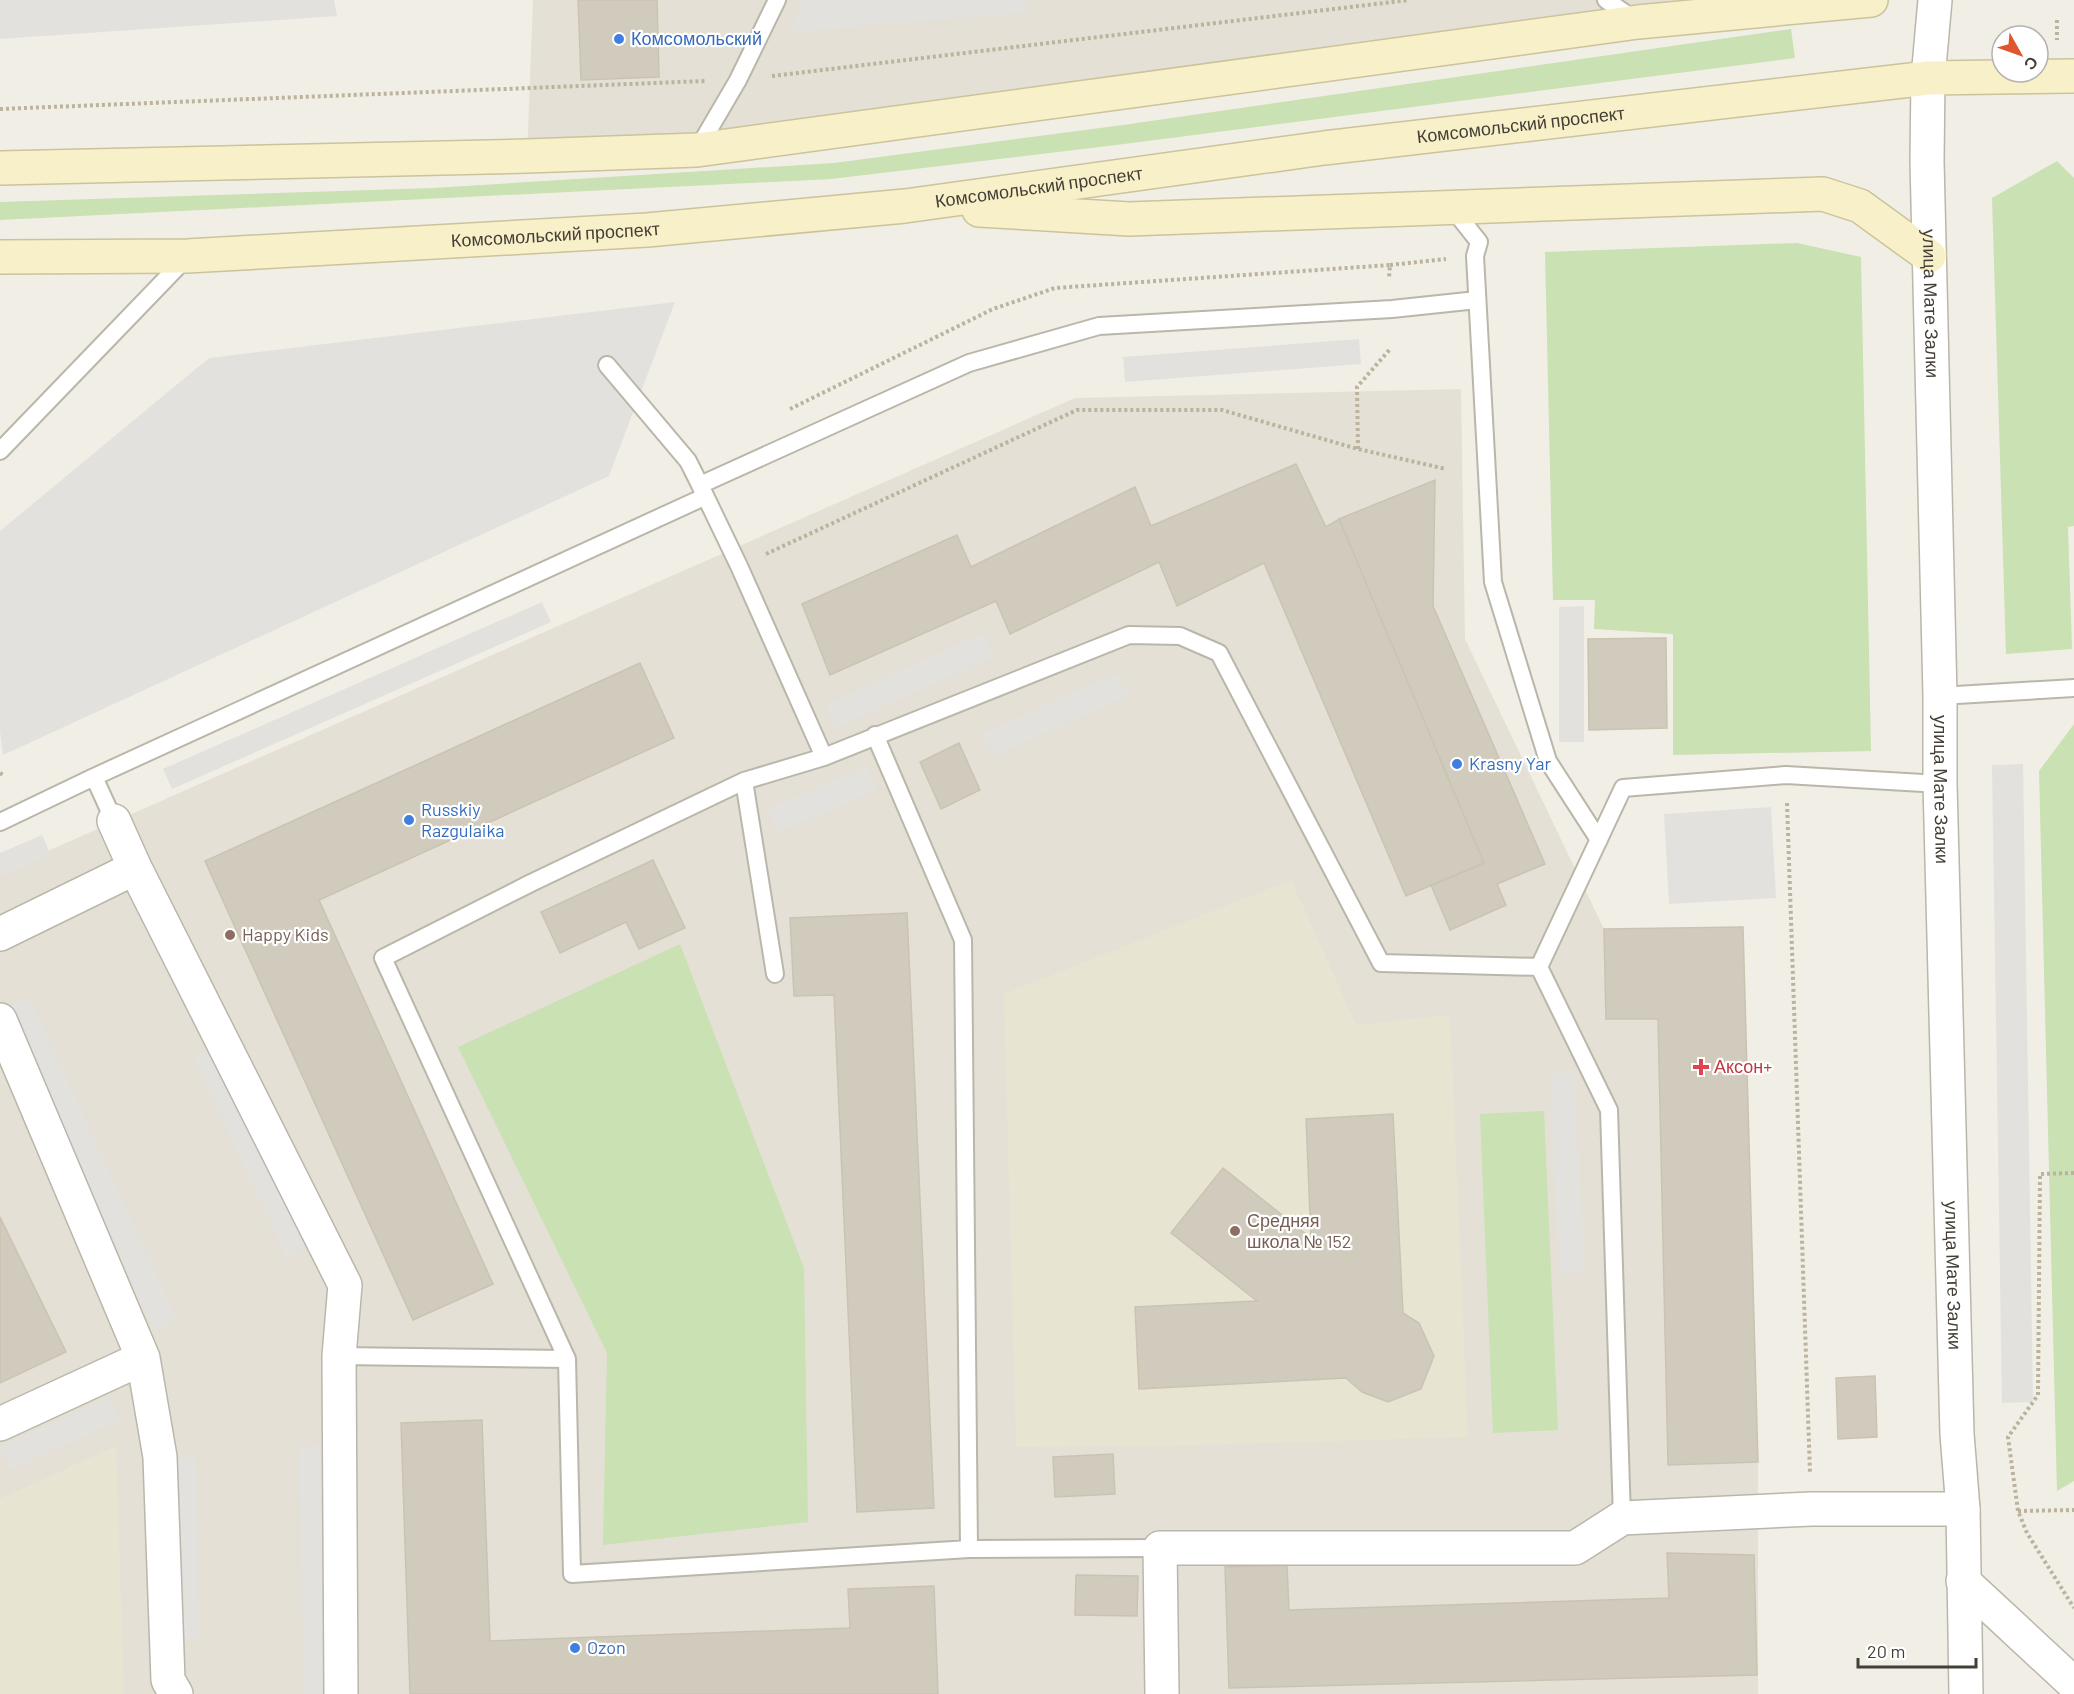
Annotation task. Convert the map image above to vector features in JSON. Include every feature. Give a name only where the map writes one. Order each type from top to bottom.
[{"type":"main road","points":[[0,168],[698,150],[1638,22],[1871,0]]},
{"type":"main road","name":"Комсомольский проспект","points":[[0,257],[187,256],[647,230],[905,206],[1324,148],[1928,78],[2074,76]]},
{"type":"main road","points":[[905,206],[1129,219],[1823,194],[1860,206],[1929,256]]},
{"type":"street","name":"улица Мате Залки","points":[[1935,0],[1928,78],[1929,256],[1940,696],[1940,784],[1957,1434],[1963,1509],[1966,1694]]},
{"type":"street","points":[[114,821],[135,868],[345,1285],[339,1356],[341,1694]]},
{"type":"street","points":[[0,934],[135,868]]},
{"type":"street","points":[[0,1020],[143,1358],[160,1457],[168,1680],[176,1694]]},
{"type":"street","points":[[0,1424],[143,1358]]},
{"type":"street","points":[[1162,1694],[1160,1548],[1575,1548],[1622,1518],[1811,1509],[1963,1509]]},
{"type":"street","points":[[1963,1581],[2074,1684]]},
{"type":"lane","points":[[698,150],[738,80],[777,0]]},
{"type":"lane","points":[[1606,0],[1638,22]]},
{"type":"lane","points":[[1453,209],[1479,242],[1475,256],[1493,582],[1548,761],[1599,840]]},
{"type":"lane","points":[[0,451],[187,256]]},
{"type":"lane","points":[[0,822],[969,363],[1099,326],[1392,309],[1477,300]]},
{"type":"lane","points":[[607,365],[688,461],[739,566],[824,757]]},
{"type":"lane","points":[[1160,1548],[969,1549],[572,1574],[567,1359],[383,958],[531,883],[744,781],[824,757],[1129,635],[1180,636],[1219,653],[1381,963],[1539,967]]},
{"type":"lane","points":[[1940,696],[2074,688]]},
{"type":"lane","points":[[875,735],[963,940],[969,1549]]},
{"type":"lane","points":[[1539,967],[1623,788],[1786,775],[1940,784]]},
{"type":"lane","points":[[94,777],[114,821]]},
{"type":"lane","points":[[744,781],[775,974]]},
{"type":"lane","points":[[1539,967],[1609,1110],[1622,1518]]},
{"type":"lane","points":[[339,1356],[567,1359]]},
{"type":"path","points":[[0,109],[738,80],[1409,0]]},
{"type":"path","points":[[1390,265],[1475,256]]},
{"type":"path","points":[[1358,449],[1358,387],[1391,348]]},
{"type":"path","points":[[739,566],[1077,410],[1222,410],[1358,449],[1446,469]]},
{"type":"path","points":[[1786,775],[1811,1509]]},
{"type":"path","points":[[2074,1173],[2040,1174],[2038,1395],[2008,1437],[2018,1511],[2027,1533],[2074,1608]]},
{"type":"path","points":[[2018,1511],[2074,1510]]},
{"type":"shaded area","points":[[0,0],[334,0],[337,16],[0,39]]},
{"type":"shaded area","points":[[533,0],[1871,0],[527,156]]},
{"type":"shaded area","points":[[803,0],[1026,0],[1027,12],[790,32]]},
{"type":"shaded area","points":[[675,302],[609,476],[3,755],[0,731],[0,531],[209,358]]},
{"type":"shaded area","points":[[1359,339],[1361,364],[1125,382],[1123,357]]},
{"type":"shaded area","points":[[1461,389],[1465,639],[1604,929],[1743,927],[1758,1462],[1758,1694],[0,1694],[0,872],[1075,398]]},
{"type":"shaded area","points":[[542,602],[551,622],[172,789],[163,769]]},
{"type":"shaded area","points":[[1584,606],[1584,742],[1559,742],[1559,607]]},
{"type":"shaded area","points":[[982,633],[993,657],[836,728],[826,705]]},
{"type":"shaded area","points":[[1118,673],[1128,696],[993,756],[983,733]]},
{"type":"shaded area","points":[[2023,764],[2033,1402],[2002,1403],[1992,765]]},
{"type":"shaded area","points":[[867,767],[877,790],[778,832],[768,808]]},
{"type":"shaded area","points":[[1771,807],[1776,898],[1669,904],[1664,814]]},
{"type":"shaded area","points":[[42,835],[51,855],[0,877],[0,853]]},
{"type":"shaded area","name":"Средняя школа № 152","points":[[1291,880],[1356,1025],[1450,1015],[1468,1437],[1155,1446],[1016,1447],[1004,994]]},
{"type":"shaded area","points":[[29,997],[177,1320],[154,1331],[6,1007]]},
{"type":"shaded area","points":[[216,1047],[309,1246],[286,1257],[194,1057]]},
{"type":"shaded area","points":[[1575,1073],[1584,1273],[1559,1274],[1550,1074]]},
{"type":"shaded area","points":[[109,1397],[119,1420],[10,1470],[0,1447]]},
{"type":"shaded area","points":[[324,1445],[329,1694],[304,1694],[299,1446]]},
{"type":"shaded area","points":[[116,1446],[124,1694],[0,1694],[0,1499]]},
{"type":"shaded area","points":[[170,1457],[196,1457],[198,1640],[173,1640]]},
{"type":"green space","points":[[1791,29],[1795,58],[831,179],[0,220],[0,202],[433,188],[834,163],[1123,125]]},
{"type":"green space","points":[[2057,161],[2074,178],[2074,526],[2068,527],[2072,649],[2006,654],[1992,198]]},
{"type":"green space","points":[[1797,243],[1861,257],[1871,751],[1673,755],[1673,634],[1594,629],[1595,600],[1553,600],[1545,252]]},
{"type":"green space","points":[[2074,724],[2074,1481],[2057,1491],[2039,771]]},
{"type":"green space","points":[[680,944],[804,1268],[808,1522],[603,1545],[607,1353],[458,1047]]},
{"type":"green space","points":[[1544,1111],[1558,1430],[1493,1433],[1480,1114]]},
{"type":"building","name":"Комсомольский","points":[[578,0],[657,0],[659,77],[581,80]]},
{"type":"building","points":[[1296,464],[1326,527],[1339,519],[1484,863],[1406,896],[1264,563],[1177,606],[1159,562],[1010,634],[996,601],[830,675],[802,604],[957,535],[971,567],[1135,487],[1151,526]]},
{"type":"building","points":[[1435,480],[1433,606],[1545,864],[1497,884],[1506,905],[1450,930],[1431,885],[1484,863],[1339,519]]},
{"type":"building","points":[[1666,638],[1667,728],[1589,730],[1588,639]]},
{"type":"building","points":[[640,663],[674,738],[319,900],[493,1284],[413,1320],[205,861]]},
{"type":"building","points":[[959,743],[980,790],[941,809],[920,762]]},
{"type":"building","points":[[653,860],[685,928],[639,949],[626,922],[560,953],[541,912]]},
{"type":"building","points":[[907,913],[934,1508],[857,1512],[834,995],[794,996],[790,918]]},
{"type":"building","points":[[1743,927],[1758,1462],[1668,1465],[1658,1019],[1606,1019],[1604,929]]},
{"type":"building","points":[[1393,1114],[1403,1313],[1419,1323],[1434,1356],[1421,1389],[1388,1402],[1362,1392],[1346,1378],[1139,1389],[1135,1307],[1257,1301],[1171,1233],[1223,1168],[1311,1238],[1306,1119]]},
{"type":"building","points":[[0,1217],[66,1352],[0,1383]]},
{"type":"building","points":[[1875,1376],[1877,1437],[1838,1439],[1836,1378]]},
{"type":"building","points":[[482,1420],[490,1641],[850,1628],[848,1589],[934,1586],[938,1694],[410,1694],[401,1423]]},
{"type":"building","points":[[1113,1454],[1115,1494],[1055,1497],[1053,1457]]},
{"type":"building","points":[[1667,1553],[1754,1555],[1757,1675],[1229,1688],[1225,1567],[1287,1565],[1289,1610],[1669,1598]]},
{"type":"building","points":[[1076,1575],[1138,1576],[1137,1616],[1075,1615]]},
{"type":"place","name":"Комсомольский","points":[[619,39]]},
{"type":"place","name":"Krasny Yar","points":[[1457,764]]},
{"type":"place","name":"Russkiy Razgulaika","points":[[409,820]]},
{"type":"place","name":"Happy Kids","points":[[230,935]]},
{"type":"place","name":"Аксон+","points":[[1701,1067]]},
{"type":"place","name":"Средняя школа № 152","points":[[1235,1231]]},
{"type":"place","name":"Ozon","points":[[575,1648]]}]
